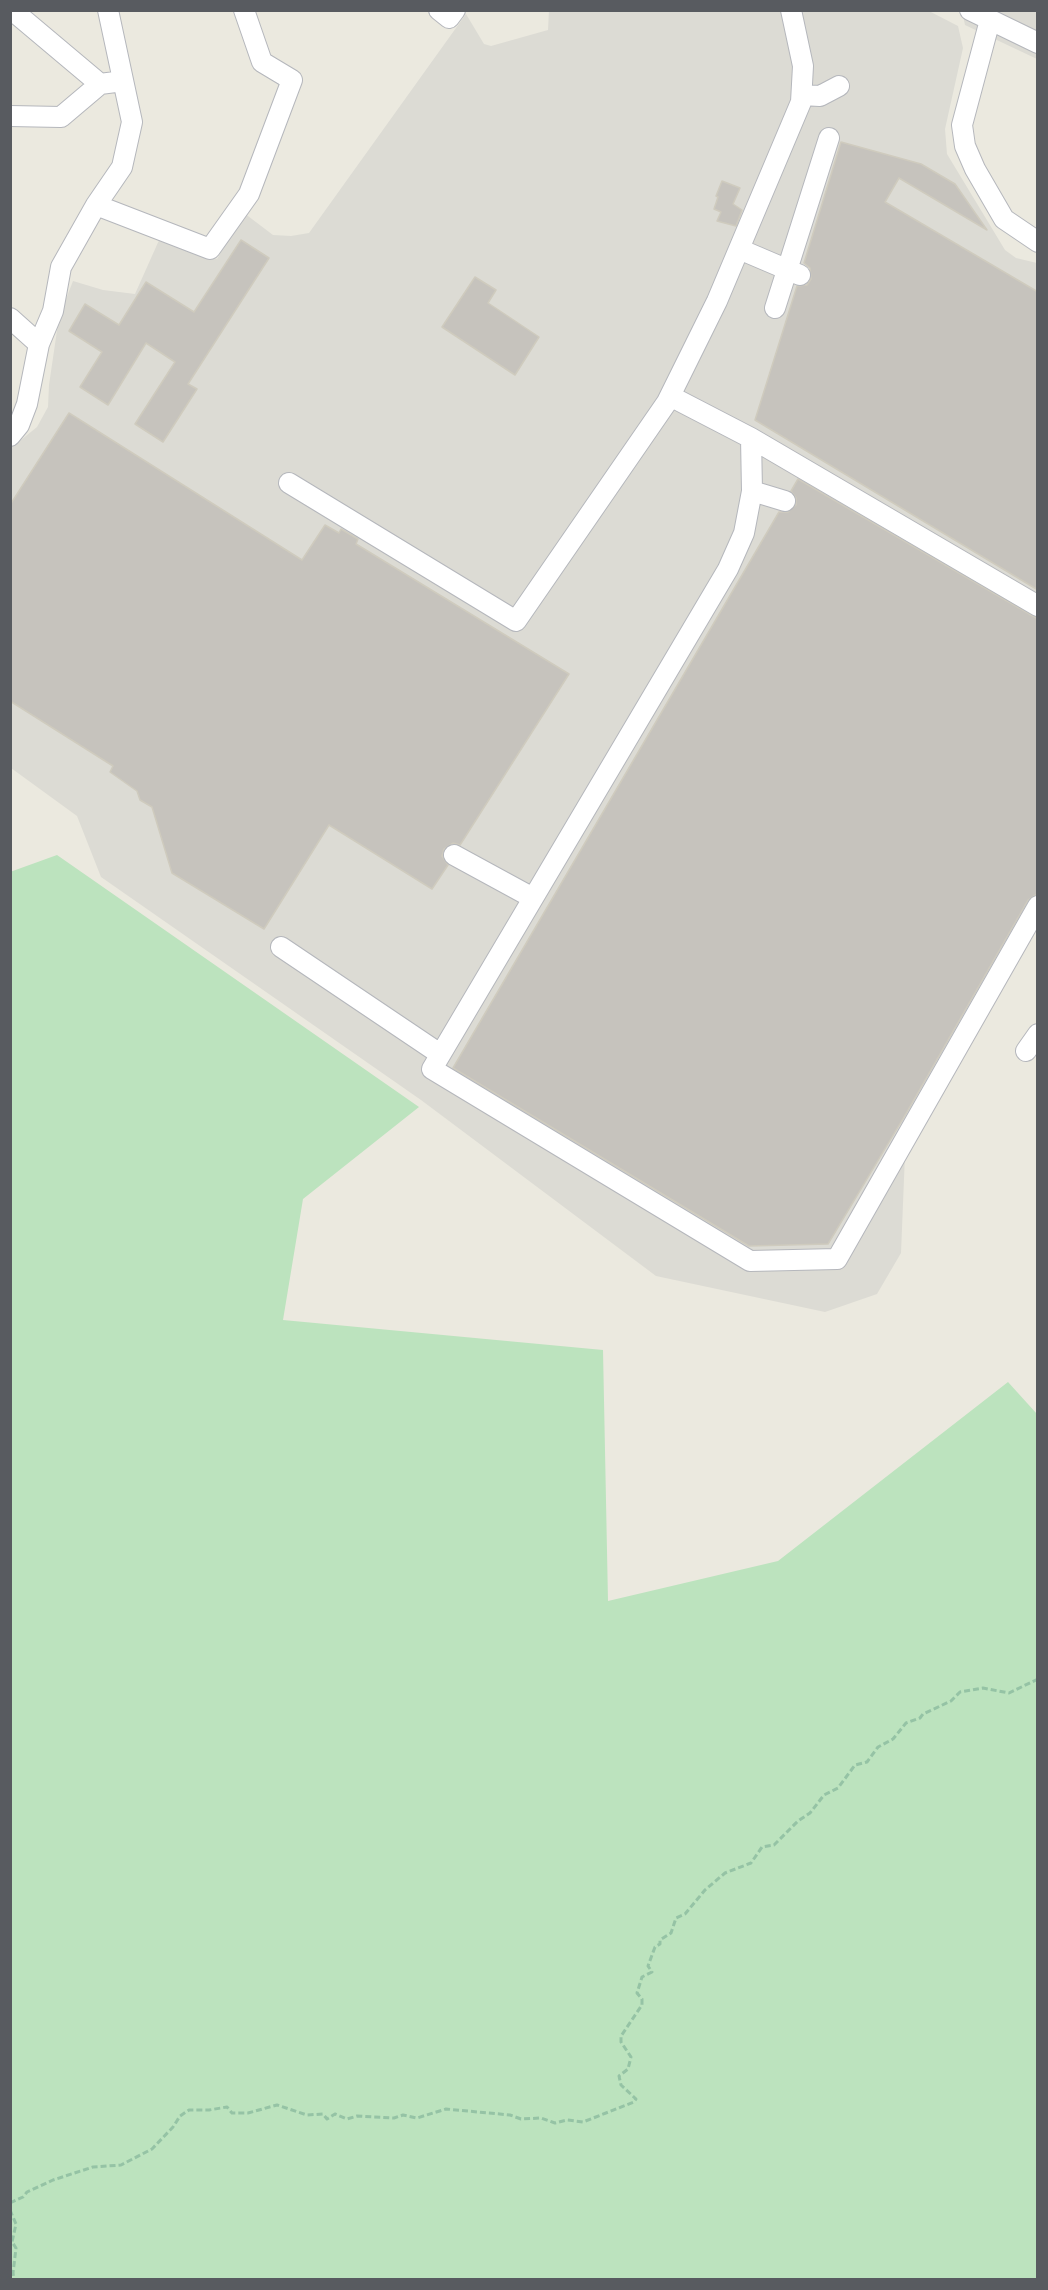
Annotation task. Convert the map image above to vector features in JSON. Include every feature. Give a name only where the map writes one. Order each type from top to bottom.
[{"type":"street","points":[[12,10],[100,84]]},
{"type":"street","points":[[10,435],[19,425],[27,404],[39,344],[53,310],[61,267],[96,204],[122,167],[132,122],[108,10]]},
{"type":"street","points":[[96,204],[210,249],[249,194],[292,80],[262,62],[244,10]]},
{"type":"street","points":[[289,483],[516,621],[670,396],[717,301],[801,102],[803,66],[791,10]]},
{"type":"street","points":[[970,10],[1038,43]]},
{"type":"street","points":[[990,20],[962,125],[965,146],[975,169],[1004,219],[1038,242]]},
{"type":"street","points":[[10,116],[61,117],[100,84],[123,81]]},
{"type":"street","points":[[802,95],[820,96],[839,86]]},
{"type":"street","points":[[775,308],[794,272],[829,138]]},
{"type":"street","points":[[739,249],[794,272]]},
{"type":"street","points":[[10,318],[39,344]]},
{"type":"street","points":[[670,396],[751,438],[1038,606]]},
{"type":"street","points":[[751,438],[752,491],[744,533],[728,569],[432,1069],[750,1261],[837,1259],[1038,906]]},
{"type":"street","points":[[752,491],[785,501]]},
{"type":"street","points":[[454,855],[533,898]]},
{"type":"street","points":[[281,946],[440,1054]]},
{"type":"street","points":[[1026,1051],[1038,1035]]},
{"type":"path","points":[[10,2203],[53,2180],[93,2168],[121,2165],[152,2149],[180,2116],[189,2110],[227,2107],[232,2113],[248,2113],[277,2105],[307,2115],[323,2114],[327,2119],[335,2114],[346,2119],[357,2116],[394,2118],[403,2115],[417,2118],[446,2109],[510,2115],[521,2119],[541,2118],[555,2124],[567,2120],[583,2122],[634,2102],[636,2099],[628,2094],[621,2085],[619,2076],[628,2069],[631,2056],[621,2042],[621,2036],[642,2005],[642,1999],[637,1993],[642,1977],[652,1972],[648,1966],[655,1947],[660,1944],[660,1940],[671,1933],[676,1918],[685,1914],[705,1890],[725,1873],[751,1863],[762,1847],[774,1845],[798,1821],[810,1814],[824,1795],[838,1788],[855,1765],[867,1762],[878,1748],[893,1739],[906,1723],[951,1701],[960,1692],[983,1688],[1009,1693],[1038,1679]]},
{"type":"path","points":[[10,2210],[16,2224],[12,2242],[16,2248],[14,2280]]},
{"type":"shaded area","points":[[549,10],[927,10],[958,26],[963,48],[945,129],[947,154],[1005,250],[1016,258],[1037,263],[1037,927],[905,1154],[901,1253],[877,1294],[825,1312],[656,1276],[421,1100],[101,877],[77,816],[11,768],[10,449],[37,427],[48,407],[59,317],[73,281],[103,290],[135,294],[160,238],[217,259],[244,213],[273,235],[291,236],[309,233],[466,14],[484,44],[491,46],[548,30]]},
{"type":"shaded area","points":[[962,11],[1037,11],[1037,59],[965,25]]},
{"type":"green space","points":[[57,855],[419,1107],[303,1199],[283,1320],[603,1350],[608,1601],[778,1561],[1008,1382],[1037,1414],[1037,2279],[11,2279],[10,872]]},
{"type":"building","points":[[841,142],[921,164],[955,184],[987,230],[899,178],[885,202],[1038,292],[1038,590],[755,420],[797,286],[807,285],[811,279],[810,268],[804,263]]},
{"type":"building","points":[[722,181],[740,188],[733,204],[742,210],[736,226],[717,221],[721,212],[714,209]]},
{"type":"building","points":[[241,240],[269,258],[188,384],[197,389],[163,442],[135,424],[175,362],[146,343],[108,405],[80,387],[102,352],[69,331],[85,304],[119,325],[146,282],[194,312]]},
{"type":"building","points":[[475,277],[496,290],[488,303],[539,337],[515,375],[442,327]]},
{"type":"building","points":[[69,413],[302,560],[325,525],[339,533],[341,529],[358,539],[356,544],[569,674],[460,845],[453,843],[444,849],[442,856],[448,865],[432,889],[329,825],[264,929],[172,873],[152,807],[140,800],[137,791],[110,772],[113,766],[10,701],[10,505]]},
{"type":"building","points":[[798,479],[1038,619],[1038,893],[1028,900],[904,1117],[828,1244],[749,1246],[453,1068],[779,512],[788,512],[796,505],[796,498],[791,491]]}]
